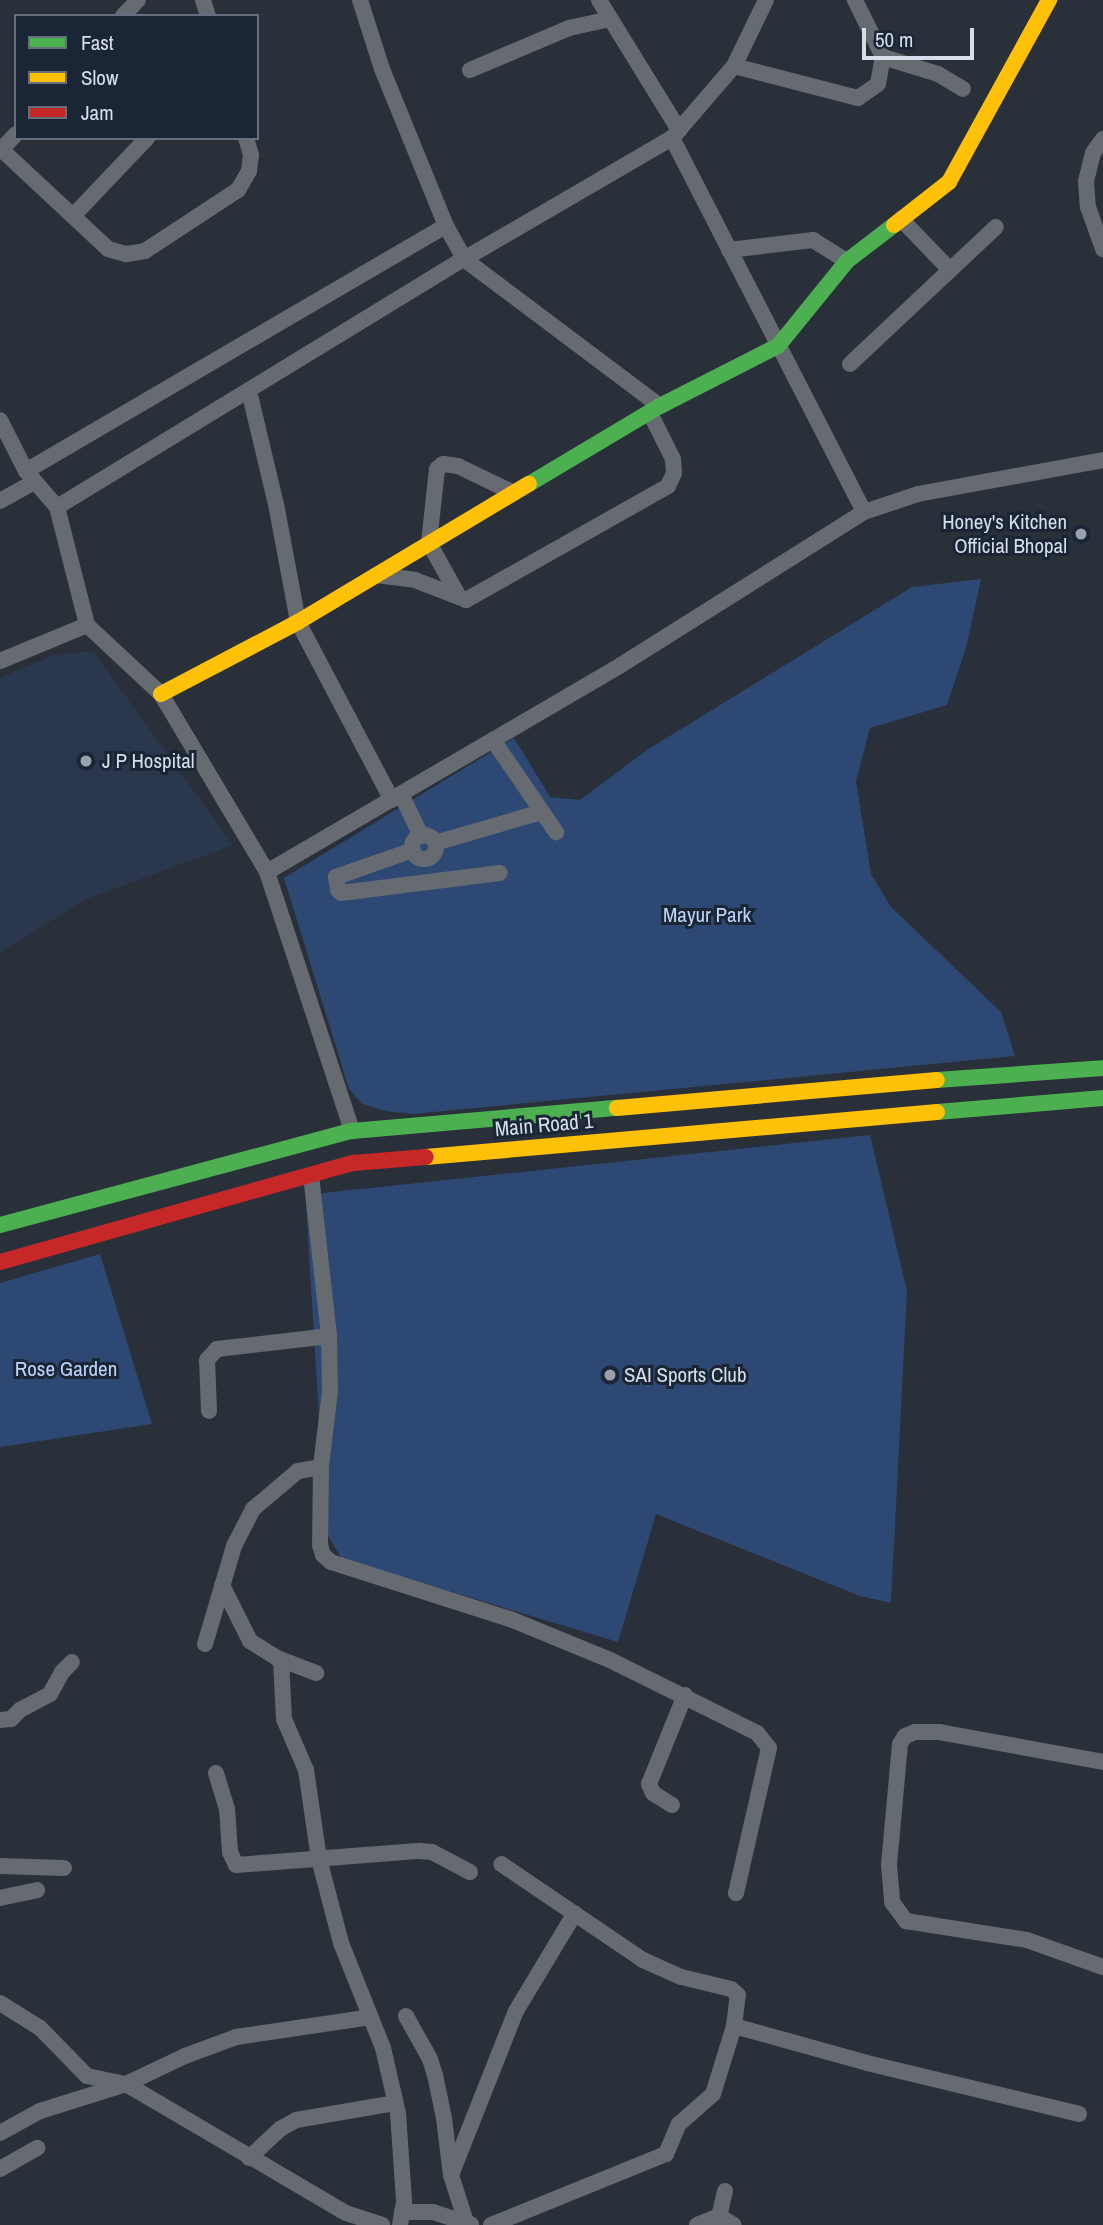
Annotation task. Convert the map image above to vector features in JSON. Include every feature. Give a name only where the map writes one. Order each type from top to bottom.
[{"type":"main road","points":[[161,694],[298,622],[655,410],[778,346],[847,261],[949,182],[1049,0]]},
{"type":"main road","name":"Main Road 1","points":[[0,1225],[352,1131],[1103,1068]]},
{"type":"main road","name":"Main Road 1","points":[[0,1262],[354,1163],[1102,1096]]},
{"type":"street","points":[[360,0],[382,69],[446,226],[464,259],[655,410],[673,459],[674,473],[668,486],[473,598],[466,600],[415,580],[376,575]]},
{"type":"street","points":[[599,0],[676,134],[730,250],[864,512]]},
{"type":"street","points":[[57,507],[464,259],[676,134],[734,66],[765,0]]},
{"type":"street","points":[[734,66],[858,98],[878,84],[883,57],[855,0]]},
{"type":"street","points":[[470,69],[569,27],[610,19]]},
{"type":"street","points":[[883,57],[939,74],[963,89]]},
{"type":"street","points":[[14,136],[1,151],[108,248],[126,254],[145,251],[238,190],[249,171],[251,155],[247,140]]},
{"type":"street","points":[[1103,139],[1093,153],[1086,181],[1088,207],[1103,249]]},
{"type":"street","points":[[73,216],[145,140]]},
{"type":"street","points":[[901,219],[950,270]]},
{"type":"street","points":[[0,502],[30,477],[446,226]]},
{"type":"street","points":[[850,364],[996,227]]},
{"type":"street","points":[[730,250],[813,240],[847,261]]},
{"type":"street","points":[[249,391],[276,504],[298,622],[425,847],[438,881]]},
{"type":"street","points":[[0,420],[30,477],[57,507],[87,625],[161,694],[267,872],[352,1131]]},
{"type":"street","points":[[267,872],[621,665],[864,512],[918,494],[1103,460]]},
{"type":"street","points":[[459,597],[429,543],[437,468],[443,464],[458,466],[514,493]]},
{"type":"street","points":[[0,661],[87,625]]},
{"type":"street","points":[[493,740],[556,831]]},
{"type":"street","points":[[500,873],[341,893],[336,877],[542,812]]},
{"type":"street","points":[[311,1175],[329,1336],[330,1391],[321,1467],[320,1545],[323,1555],[331,1562],[510,1619],[610,1660],[757,1733],[769,1748],[736,1893]]},
{"type":"street","points":[[209,1411],[207,1360],[217,1349],[329,1336]]},
{"type":"street","points":[[205,1644],[234,1546],[253,1509],[298,1471],[321,1467]]},
{"type":"street","points":[[222,1585],[250,1641],[281,1660],[316,1673]]},
{"type":"street","points":[[281,1660],[284,1719],[306,1770],[319,1859],[341,1942],[383,2048],[395,2103],[401,2218],[433,2212],[469,2223]]},
{"type":"street","points":[[0,1720],[11,1718],[50,1694],[62,1672],[72,1662]]},
{"type":"street","points":[[672,1805],[653,1793],[649,1784],[685,1695]]},
{"type":"street","points":[[1103,1762],[940,1732],[915,1732],[905,1735],[900,1744],[889,1865],[891,1902],[906,1921],[1027,1940],[1103,1967]]},
{"type":"street","points":[[216,1773],[227,1808],[230,1852],[236,1865],[420,1851],[432,1852],[470,1872]]},
{"type":"street","points":[[491,2225],[666,2154],[679,2124],[713,2094],[734,2026],[737,1991],[681,1977],[643,1961],[501,1864]]},
{"type":"street","points":[[0,1866],[64,1868]]},
{"type":"street","points":[[0,1898],[37,1890]]},
{"type":"street","points":[[451,2175],[516,2011],[575,1913]]},
{"type":"street","points":[[0,2003],[40,2028],[87,2076],[126,2084],[346,2213],[382,2225]]},
{"type":"street","points":[[406,2015],[430,2059],[435,2075],[451,2175],[469,2223]]},
{"type":"street","points":[[0,2133],[40,2111],[126,2084],[185,2056],[236,2037],[371,2017]]},
{"type":"street","points":[[734,2026],[867,2063],[1079,2114]]},
{"type":"street","points":[[249,2158],[280,2129],[296,2120],[395,2103]]},
{"type":"street","points":[[0,2169],[37,2148]]},
{"type":"street","points":[[719,2216],[725,2191]]},
{"type":"street","points":[[697,2225],[719,2216]]},
{"type":"street","points":[[719,2216],[734,2225]]},
{"type":"shaded area","name":"J P Hospital","points":[[93,651],[233,845],[84,900],[0,953],[0,678],[54,655]]},
{"type":"green space","name":"Mayur Park","points":[[981,579],[966,648],[947,705],[870,728],[856,781],[871,874],[891,907],[1001,1012],[1015,1056],[413,1114],[386,1111],[362,1104],[349,1089],[284,878],[514,738],[550,797],[580,800],[647,750],[912,587]]},
{"type":"green space","name":"SAI Sports Club","points":[[870,1135],[907,1291],[891,1603],[860,1596],[656,1514],[618,1642],[342,1559],[326,1532],[306,1204],[323,1193]]},
{"type":"green space","name":"Rose Garden","points":[[100,1254],[152,1424],[0,1447],[0,1283]]},
{"type":"traffic: fast","points":[[529,484],[660,406],[778,346],[847,261],[894,225]]},
{"type":"traffic: fast","points":[[937,1080],[1103,1068]]},
{"type":"traffic: fast","points":[[937,1112],[1103,1098]]},
{"type":"traffic: fast","points":[[0,1225],[352,1131],[617,1108]]},
{"type":"traffic: slow","points":[[894,225],[949,182],[1049,0]]},
{"type":"traffic: slow","points":[[161,694],[298,622],[529,484]]},
{"type":"traffic: slow","points":[[617,1108],[937,1080]]},
{"type":"traffic: slow","points":[[426,1157],[937,1112]]},
{"type":"traffic: jam","points":[[0,1262],[353,1163],[426,1157]]},
{"type":"place","name":"Honey's Kitchen Official Bhopal","points":[[1081,534]]},
{"type":"place","name":"J P Hospital","points":[[86,761]]},
{"type":"place","name":"SAI Sports Club","points":[[610,1375]]}]
